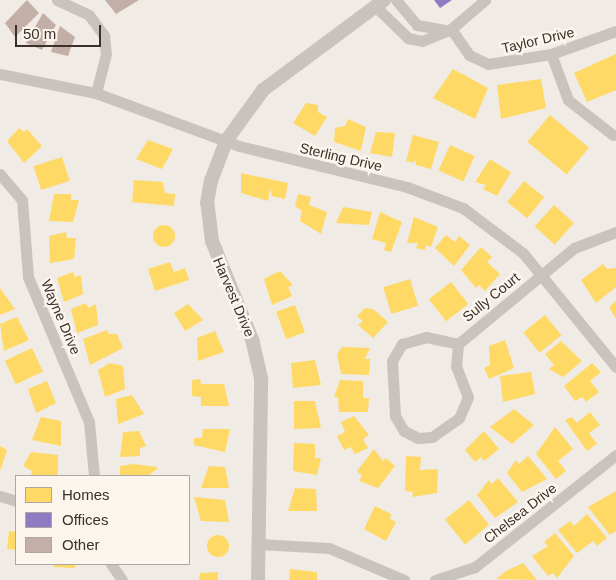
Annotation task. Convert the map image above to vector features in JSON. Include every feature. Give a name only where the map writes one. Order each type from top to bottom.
[{"type":"street","points":[[57,0],[89,14],[104,36],[106,54],[96,92]]},
{"type":"street","points":[[396,0],[424,30],[450,29]]},
{"type":"street","points":[[380,4],[414,40],[428,40],[450,29],[485,0]]},
{"type":"street","name":"Harvest Drive","points":[[258,580],[259,364],[245,320],[220,268],[208,222],[211,181],[226,141],[263,90],[380,4]]},
{"type":"street","name":"Taylor Drive","points":[[450,29],[469,55],[488,64],[551,54],[616,31]]},
{"type":"street","points":[[551,54],[562,90],[575,110],[613,135]]},
{"type":"street","name":"Sterling Drive","points":[[0,74],[96,92],[226,141],[431,194],[484,221],[542,274],[616,367]]},
{"type":"street","name":"Wayne Drive","points":[[0,174],[22,200],[28,277],[89,422],[94,475]]},
{"type":"street","name":"Sully Court","points":[[458,344],[574,248],[616,232]]},
{"type":"street","points":[[418,337],[458,344],[456,366],[468,397],[464,411],[432,437],[411,436],[395,416],[392,358],[402,344],[418,337]]},
{"type":"street","name":"Chelsea Drive","points":[[435,580],[475,567],[616,455]]},
{"type":"street","points":[[0,496],[15,501]]},
{"type":"street","points":[[259,544],[329,548],[404,580]]},
{"type":"street","points":[[112,565],[122,580]]},
{"type":"building: Homes","points":[[616,54],[616,90],[587,102],[574,73]]},
{"type":"building: Homes","points":[[453,69],[488,88],[475,119],[433,98]]},
{"type":"building: Homes","points":[[541,79],[546,108],[501,119],[497,85]]},
{"type":"building: Homes","points":[[306,103],[318,105],[318,112],[327,117],[315,136],[293,123]]},
{"type":"building: Homes","points":[[550,115],[589,148],[567,175],[528,142]]},
{"type":"building: Homes","points":[[348,119],[366,127],[361,151],[334,142],[335,128],[345,126]]},
{"type":"building: Homes","points":[[19,128],[24,132],[27,129],[42,146],[24,163],[7,141]]},
{"type":"building: Homes","points":[[376,132],[395,133],[392,157],[370,153]]},
{"type":"building: Homes","points":[[413,135],[439,142],[431,169],[416,165],[415,159],[414,163],[406,161]]},
{"type":"building: Homes","points":[[148,140],[173,149],[162,169],[136,159]]},
{"type":"building: Homes","points":[[450,145],[475,156],[463,182],[439,171]]},
{"type":"building: Homes","points":[[62,157],[70,181],[41,190],[33,166]]},
{"type":"building: Homes","points":[[490,159],[511,172],[497,196],[483,189],[486,185],[475,182]]},
{"type":"building: Homes","points":[[241,173],[288,183],[285,199],[272,196],[270,188],[268,201],[241,193]]},
{"type":"building: Homes","points":[[134,180],[163,182],[165,193],[175,194],[174,206],[132,202]]},
{"type":"building: Homes","points":[[524,181],[544,197],[527,218],[507,202]]},
{"type":"building: Homes","points":[[54,194],[71,194],[71,200],[79,200],[73,222],[49,221]]},
{"type":"building: Homes","points":[[298,194],[311,197],[309,205],[327,212],[321,234],[300,221],[302,211],[295,206]]},
{"type":"building: Homes","points":[[554,205],[574,223],[555,245],[535,227]]},
{"type":"building: Homes","points":[[343,207],[372,212],[369,225],[336,223]]},
{"type":"building: Homes","points":[[380,212],[402,222],[391,252],[384,250],[386,243],[372,239]]},
{"type":"building: Homes","points":[[414,217],[438,227],[431,247],[426,245],[425,250],[416,248],[418,243],[407,243]]},
{"type":"building: Homes","points":[[160,225],[168,225],[175,232],[175,240],[168,247],[160,247],[153,240],[153,232]]},
{"type":"building: Homes","points":[[66,232],[67,238],[76,238],[74,259],[50,263],[49,236]]},
{"type":"building: Homes","points":[[446,235],[455,242],[459,236],[470,245],[454,266],[435,248]]},
{"type":"building: Homes","points":[[481,247],[492,257],[487,262],[500,274],[485,291],[479,285],[476,288],[461,270]]},
{"type":"building: Homes","points":[[170,262],[174,272],[185,268],[189,280],[155,291],[148,269]]},
{"type":"building: Homes","points":[[603,264],[607,269],[616,268],[616,287],[596,303],[581,280]]},
{"type":"building: Homes","points":[[280,271],[293,285],[288,287],[292,296],[272,305],[264,279]]},
{"type":"building: Homes","points":[[73,272],[75,277],[81,275],[83,294],[64,302],[57,278]]},
{"type":"building: Homes","points":[[410,279],[418,306],[391,314],[383,287]]},
{"type":"building: Homes","points":[[451,282],[468,304],[446,321],[429,299]]},
{"type":"building: Homes","points":[[0,288],[15,309],[0,315]]},
{"type":"building: Homes","points":[[616,301],[616,319],[609,307]]},
{"type":"building: Homes","points":[[86,303],[88,308],[96,304],[98,325],[77,333],[71,309]]},
{"type":"building: Homes","points":[[188,304],[203,320],[185,331],[174,313]]},
{"type":"building: Homes","points":[[295,305],[305,332],[286,339],[276,312]]},
{"type":"building: Homes","points":[[365,308],[373,309],[388,322],[373,338],[358,325],[363,321],[357,316]]},
{"type":"building: Homes","points":[[545,315],[561,335],[540,353],[523,333]]},
{"type":"building: Homes","points":[[17,317],[29,340],[4,351],[0,324]]},
{"type":"building: Homes","points":[[107,330],[109,334],[117,334],[123,348],[90,365],[83,339]]},
{"type":"building: Homes","points":[[215,331],[224,352],[198,361],[197,338]]},
{"type":"building: Homes","points":[[505,340],[514,368],[489,379],[484,368],[490,365],[489,346]]},
{"type":"building: Homes","points":[[561,341],[582,361],[563,377],[549,369],[554,365],[545,354]]},
{"type":"building: Homes","points":[[342,347],[370,348],[365,359],[370,359],[369,375],[341,374],[337,354]]},
{"type":"building: Homes","points":[[32,348],[43,372],[16,384],[5,361]]},
{"type":"building: Homes","points":[[315,360],[321,385],[293,388],[291,363]]},
{"type":"building: Homes","points":[[110,363],[123,366],[125,389],[105,397],[98,370]]},
{"type":"building: Homes","points":[[592,363],[601,372],[590,381],[599,392],[586,402],[582,397],[575,401],[564,386]]},
{"type":"building: Homes","points":[[531,372],[535,394],[503,402],[500,376]]},
{"type":"building: Homes","points":[[200,379],[201,384],[224,384],[229,406],[201,406],[201,397],[192,396],[192,380]]},
{"type":"building: Homes","points":[[340,380],[363,381],[363,398],[369,398],[368,412],[339,412],[338,397],[334,397]]},
{"type":"building: Homes","points":[[47,381],[56,403],[36,413],[28,389]]},
{"type":"building: Homes","points":[[132,395],[144,414],[118,424],[116,399]]},
{"type":"building: Homes","points":[[294,401],[315,401],[321,428],[294,429]]},
{"type":"building: Homes","points":[[514,409],[534,425],[512,444],[490,427]]},
{"type":"building: Homes","points":[[590,412],[600,425],[589,433],[597,444],[587,451],[565,420],[572,417],[577,423]]},
{"type":"building: Homes","points":[[354,416],[369,435],[363,439],[368,448],[355,454],[351,447],[344,450],[337,436],[345,432],[341,422]]},
{"type":"building: Homes","points":[[41,417],[61,421],[61,446],[32,440]]},
{"type":"building: Homes","points":[[555,427],[573,449],[558,461],[566,471],[556,479],[536,454]]},
{"type":"building: Homes","points":[[203,429],[230,429],[225,452],[194,445],[194,438],[202,438]]},
{"type":"building: Homes","points":[[139,431],[146,446],[140,448],[140,456],[120,457],[123,432]]},
{"type":"building: Homes","points":[[484,431],[499,449],[484,461],[481,457],[475,462],[465,450]]},
{"type":"building: Homes","points":[[294,443],[315,444],[315,458],[321,458],[317,475],[293,471]]},
{"type":"building: Homes","points":[[0,446],[7,450],[0,471]]},
{"type":"building: Homes","points":[[374,449],[383,461],[386,458],[395,466],[378,488],[359,481],[362,476],[357,471]]},
{"type":"building: Homes","points":[[31,452],[58,455],[58,475],[31,475],[32,471],[23,466]]},
{"type":"building: Homes","points":[[406,456],[421,457],[420,470],[438,469],[437,493],[412,497],[413,492],[405,491]]},
{"type":"building: Homes","points":[[528,456],[547,479],[522,492],[507,473],[516,460],[519,464]]},
{"type":"building: Homes","points":[[133,464],[157,467],[157,469],[149,475],[120,475],[120,466]]},
{"type":"building: Homes","points":[[209,466],[225,467],[229,488],[201,488]]},
{"type":"building: Homes","points":[[498,478],[518,502],[495,518],[477,495],[489,480],[492,484]]},
{"type":"building: Homes","points":[[295,488],[316,489],[317,511],[288,511]]},
{"type":"building: Homes","points":[[616,491],[616,531],[610,535],[588,507]]},
{"type":"building: Homes","points":[[194,497],[225,500],[229,522],[201,521]]},
{"type":"building: Homes","points":[[469,500],[489,525],[465,544],[445,520]]},
{"type":"building: Homes","points":[[375,506],[391,514],[390,519],[396,522],[386,541],[364,529]]},
{"type":"building: Homes","points":[[587,514],[607,538],[597,546],[593,541],[577,553],[558,530],[570,521],[574,526]]},
{"type":"building: Homes","points":[[9,531],[15,532],[15,550],[7,549]]},
{"type":"building: Homes","points":[[555,533],[574,556],[557,578],[553,573],[548,576],[532,556],[548,546],[544,542]]},
{"type":"building: Homes","points":[[218,535],[226,538],[229,546],[226,554],[218,557],[210,554],[207,546],[210,538]]},
{"type":"building: Homes","points":[[523,563],[537,580],[496,579],[506,571]]},
{"type":"building: Homes","points":[[54,565],[76,565],[75,568],[54,567]]},
{"type":"building: Homes","points":[[290,569],[317,572],[317,580],[289,580]]},
{"type":"building: Homes","points":[[218,572],[218,580],[199,580],[200,573]]},
{"type":"building: Offices","points":[[434,0],[452,0],[440,8]]},
{"type":"building: Other","points":[[27,0],[39,13],[15,37],[5,23]]},
{"type":"building: Other","points":[[105,0],[139,0],[116,14]]},
{"type":"building: Other","points":[[43,13],[56,25],[42,50],[26,43]]},
{"type":"building: Other","points":[[60,26],[75,37],[68,56],[51,52]]}]
